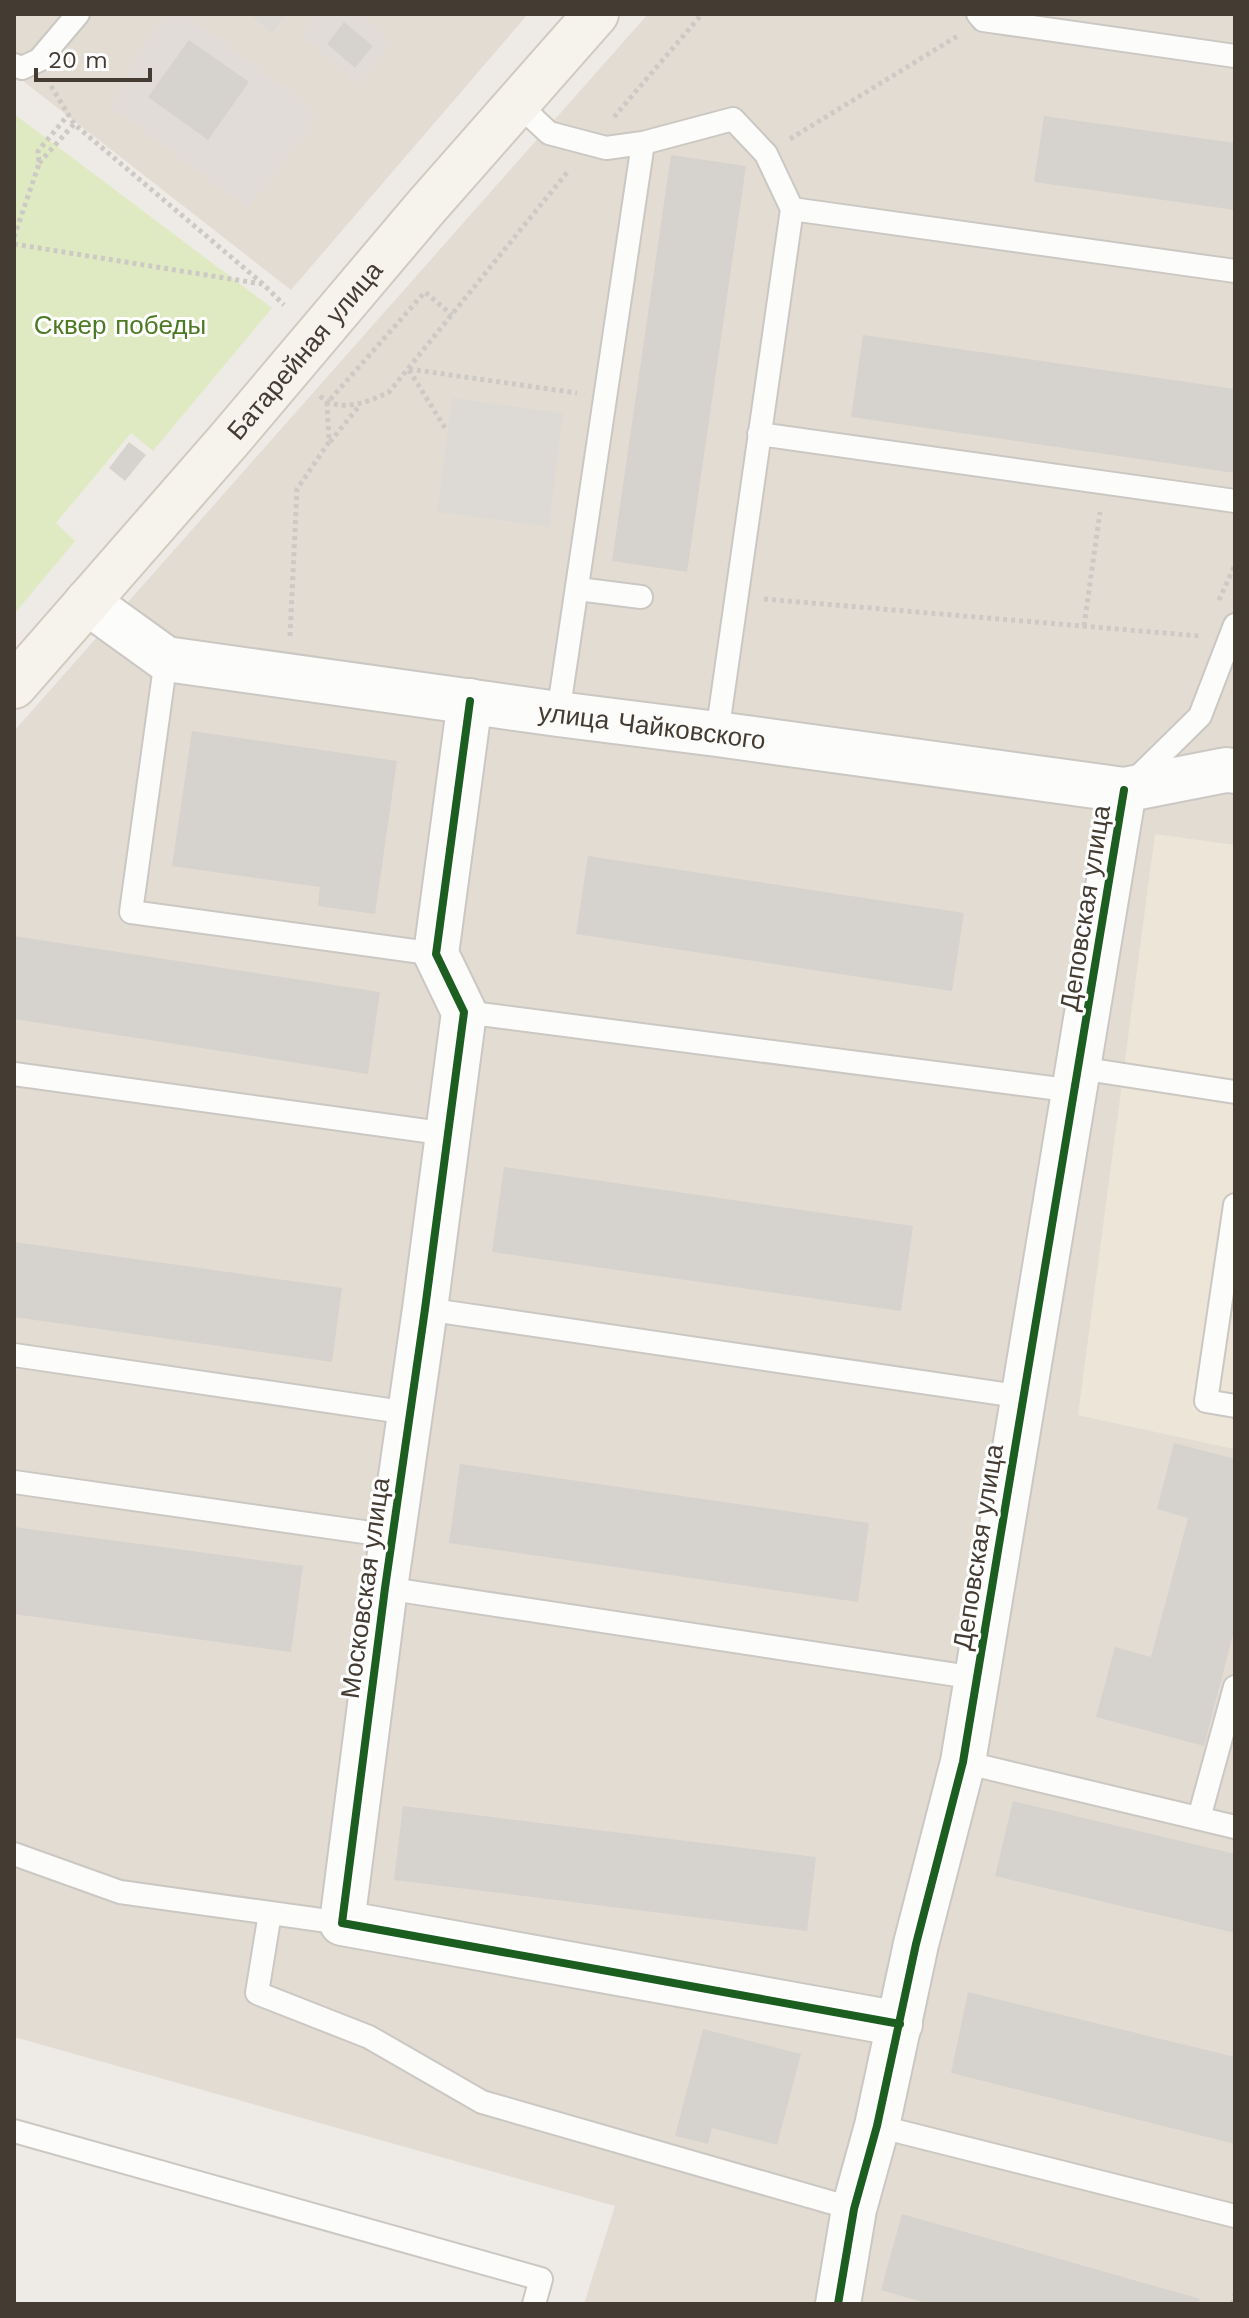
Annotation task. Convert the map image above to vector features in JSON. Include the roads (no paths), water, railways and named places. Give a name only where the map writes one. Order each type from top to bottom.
[{"type":"main road","name":"Батарейная улица","points":[[14,686],[518,104],[582,23]]},
{"type":"street","name":"улица Чайковского","points":[[87,602],[166,659],[1124,790],[1226,770],[1235,771]]},
{"type":"street","points":[[464,1012],[436,954],[470,701]]},
{"type":"street","name":"Деповская улица","points":[[838,2304],[854,2209],[877,2126],[916,1944],[963,1762],[1124,790]]},
{"type":"street","name":"Московская улица","points":[[342,1923],[464,1012]]},
{"type":"street","points":[[342,1923],[900,2024]]},
{"type":"lane","points":[[14,65],[22,68],[39,60],[78,14]]},
{"type":"lane","points":[[980,17],[1235,56]]},
{"type":"lane","points":[[518,104],[549,133],[606,148],[643,143],[733,119],[766,154],[792,209],[717,734]]},
{"type":"lane","points":[[558,714],[643,143]]},
{"type":"lane","points":[[792,209],[1235,271]]},
{"type":"lane","points":[[759,434],[1235,501]]},
{"type":"lane","points":[[578,589],[641,597]]},
{"type":"lane","points":[[1124,790],[1200,716],[1235,625]]},
{"type":"lane","points":[[166,659],[131,912],[436,954]]},
{"type":"lane","points":[[464,1012],[1077,1080],[1235,1092]]},
{"type":"lane","points":[[14,1074],[448,1134]]},
{"type":"lane","points":[[1235,1205],[1206,1401],[1235,1406]]},
{"type":"lane","points":[[425,1309],[1024,1397]]},
{"type":"lane","points":[[14,1355],[409,1413]]},
{"type":"lane","points":[[14,1482],[392,1536]]},
{"type":"lane","points":[[385,1588],[977,1678]]},
{"type":"lane","points":[[1199,1818],[1235,1687]]},
{"type":"lane","points":[[963,1762],[1235,1827]]},
{"type":"lane","points":[[14,1854],[120,1892],[342,1923]]},
{"type":"lane","points":[[270,1913],[257,1993],[369,2037],[482,2102],[854,2209]]},
{"type":"lane","points":[[877,2126],[1235,2216]]},
{"type":"lane","points":[[14,2131],[541,2279],[534,2304]]},
{"type":"park label","name":"Сквер победы","points":[[120,325]]}]
